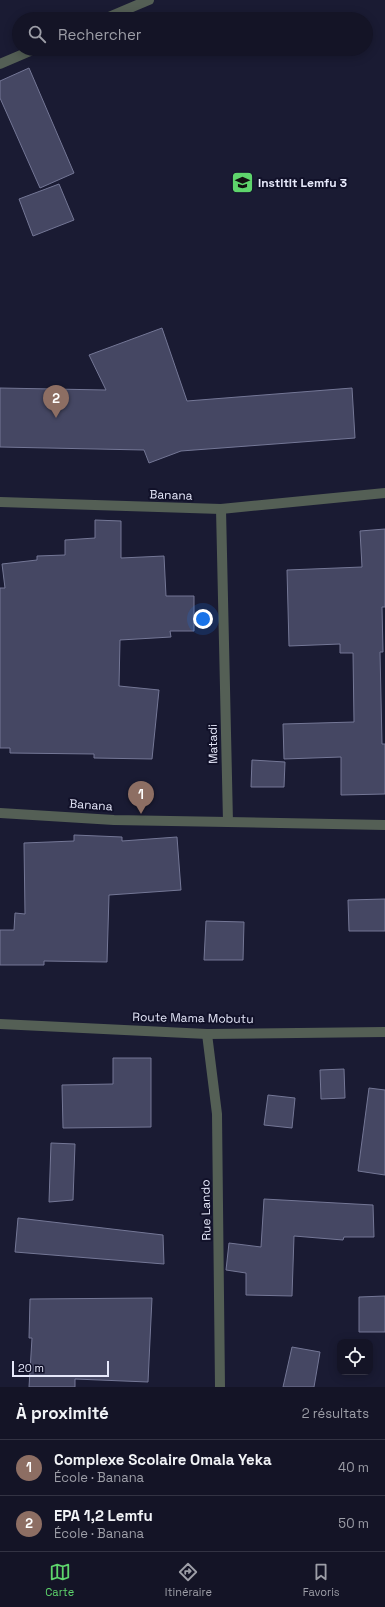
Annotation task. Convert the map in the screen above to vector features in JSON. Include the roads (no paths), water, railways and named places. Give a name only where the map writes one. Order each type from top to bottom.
[{"type":"street","points":[[121,12],[149,0]]},
{"type":"street","points":[[0,64],[19,56]]},
{"type":"street","name":"Banana","points":[[0,502],[221,509],[385,493]]},
{"type":"street","name":"Matadi","points":[[221,509],[228,822]]},
{"type":"street","name":"Banana","points":[[0,813],[114,820],[228,822]]},
{"type":"street","points":[[228,822],[385,825]]},
{"type":"street","name":"Route Mama Mobutu","points":[[0,1024],[207,1034],[385,1032]]},
{"type":"street","name":"Rue Lando","points":[[207,1034],[217,1114],[220,1387]]},
{"type":"place","name":"Institit Lemfu 3","points":[[242,183]]},
{"type":"place","name":"EPA 1,2 Lemfu","points":[[56,418]]},
{"type":"place","name":"Complexe Scolaire Omala Yeka","points":[[141,814]]}]
